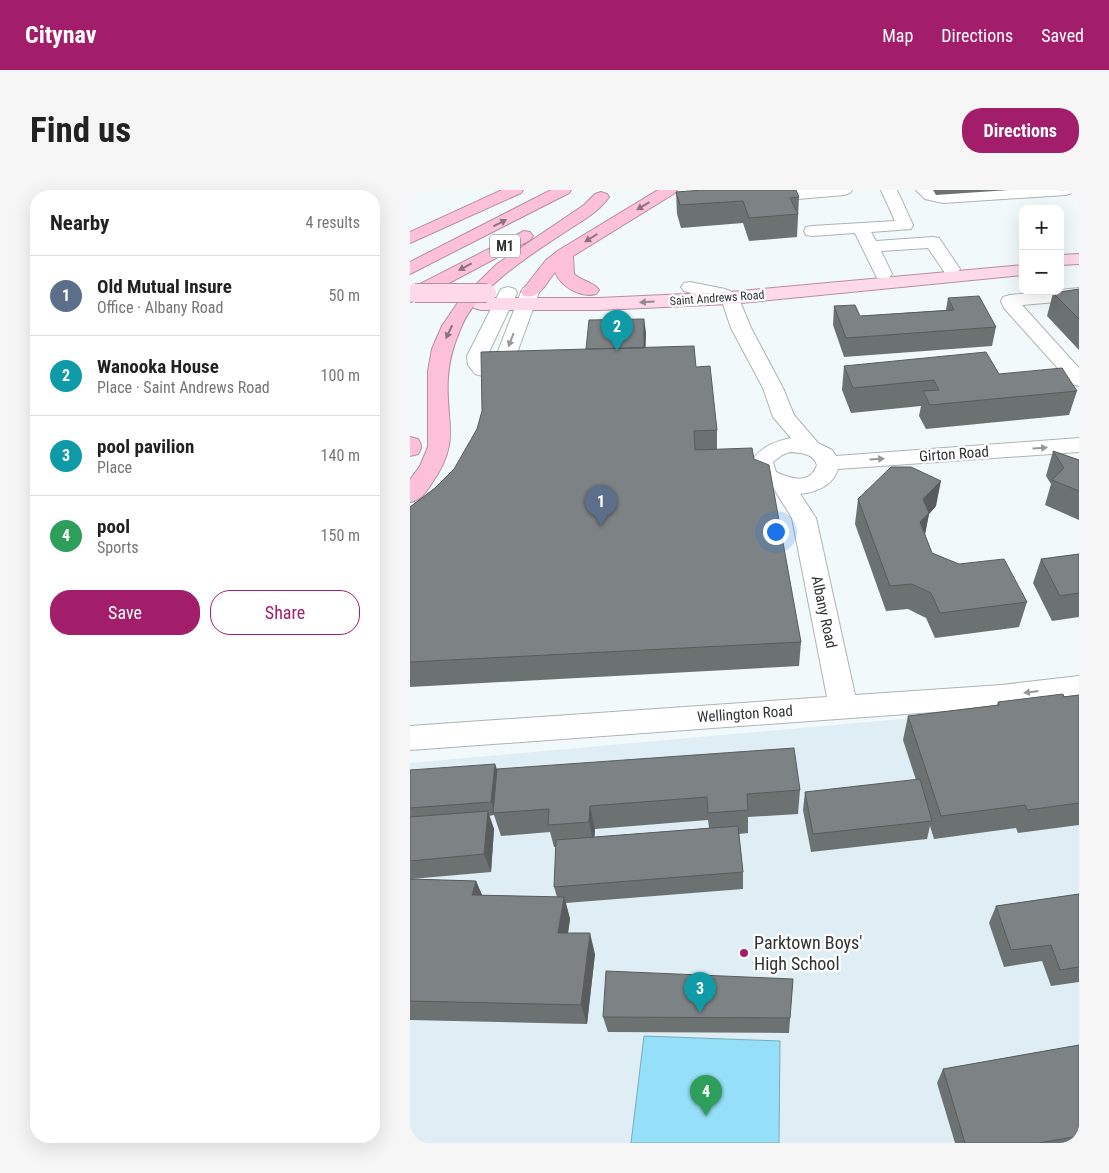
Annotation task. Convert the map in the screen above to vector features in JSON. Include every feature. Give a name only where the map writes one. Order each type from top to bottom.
[{"type":"highway","points":[[410,238],[515,190]]},
{"type":"highway","name":"M1","points":[[410,269],[563,190]]},
{"type":"highway","points":[[527,298],[552,264],[565,254],[669,190]]},
{"type":"highway","points":[[410,495],[426,475],[439,446],[438,371],[442,348],[449,330],[462,309],[498,272],[608,194]]},
{"type":"highway","name":"M1","points":[[410,294],[608,194]]},
{"type":"highway","points":[[565,254],[564,274],[574,284],[590,290]]},
{"type":"highway","points":[[410,444],[410,449]]},
{"type":"main road","points":[[1064,260],[1079,259]]},
{"type":"main road","name":"Saint Andrews Road","points":[[410,294],[527,298],[599,304],[883,274],[1019,263]]},
{"type":"main road","points":[[1064,267],[1079,266]]},
{"type":"main road","name":"Saint Andrews Road","points":[[527,298],[590,290],[730,298],[1019,270]]},
{"type":"main road","name":"Saint Andrews Road","points":[[410,305],[484,298]]},
{"type":"street","points":[[798,194],[844,190]]},
{"type":"street","points":[[812,231],[905,225],[889,190]]},
{"type":"street","points":[[924,190],[926,194],[935,198],[1066,190]]},
{"type":"street","points":[[860,228],[883,274]]},
{"type":"street","points":[[870,247],[933,242],[951,269]]},
{"type":"street","points":[[686,294],[741,328]]},
{"type":"street","points":[[1079,294],[1010,301],[1079,380]]},
{"type":"street","points":[[506,298],[477,356],[479,367],[485,370],[497,371],[502,367],[527,298]]},
{"type":"street","points":[[730,298],[741,328],[773,388],[784,417],[811,448]]},
{"type":"street","points":[[772,451],[790,445],[811,448],[819,452],[829,463],[827,475],[814,484],[794,487],[783,485],[766,476],[762,462],[772,451],[784,417]]},
{"type":"street","name":"Girton Road","points":[[829,463],[1079,445]]},
{"type":"street","name":"Albany Road","points":[[804,518],[814,484]]},
{"type":"street","name":"Albany Road","points":[[783,485],[804,518],[843,706]]},
{"type":"street","name":"Wellington Road","points":[[410,738],[1002,696],[1079,687]]},
{"type":"shaded area","name":"Parktown Boys' High School","points":[[1079,703],[1079,1143],[410,1143],[410,763]]},
{"type":"water","points":[[644,1036],[780,1041],[779,1143],[631,1143]]},
{"type":"building","points":[[703,190],[796,190],[799,197],[790,198],[798,214],[749,218],[743,201],[680,205],[676,192]]},
{"type":"building","points":[[1079,289],[1079,319],[1055,295],[1064,295],[1064,291]]},
{"type":"building","points":[[979,296],[996,327],[846,338],[834,306],[855,305],[860,316],[954,310],[948,298]]},
{"type":"building","points":[[644,319],[644,348],[586,349],[589,320]]},
{"type":"building","points":[[694,346],[696,367],[710,366],[717,430],[694,431],[695,450],[752,448],[754,459],[769,465],[801,642],[410,662],[410,507],[435,488],[454,469],[477,429],[482,411],[481,352]]},
{"type":"building","points":[[986,352],[999,374],[1062,368],[1077,391],[930,405],[923,391],[939,390],[934,380],[853,388],[844,366]]},
{"type":"building","points":[[1053,451],[1079,460],[1079,491],[1052,480],[1064,468]]},
{"type":"building","points":[[891,467],[911,467],[941,481],[923,499],[929,513],[920,522],[932,553],[959,564],[1004,559],[1027,602],[940,613],[931,593],[912,584],[890,586],[858,499]]},
{"type":"building","points":[[1079,554],[1079,593],[1060,596],[1041,559]]},
{"type":"building","points":[[1063,694],[1064,697],[1079,695],[1079,803],[1027,810],[1025,805],[941,816],[908,716],[999,705],[998,702]]},
{"type":"building","points":[[794,748],[800,790],[747,794],[748,810],[708,813],[707,797],[590,806],[589,822],[548,825],[549,809],[493,813],[497,769]]},
{"type":"building","points":[[495,764],[491,802],[410,808],[410,770]]},
{"type":"building","points":[[920,779],[932,821],[813,834],[805,792]]},
{"type":"building","points":[[488,811],[484,854],[410,861],[410,817]]},
{"type":"building","points":[[738,826],[743,872],[554,887],[556,840]]},
{"type":"building","points":[[410,879],[476,881],[472,895],[564,897],[558,933],[590,933],[581,1005],[410,1001]]},
{"type":"building","points":[[1079,894],[1079,967],[1060,970],[1051,945],[1011,950],[996,906]]},
{"type":"building","points":[[606,971],[793,979],[790,1018],[603,1017]]},
{"type":"building","points":[[1079,1045],[1079,1136],[1039,1143],[965,1143],[943,1069]]},
{"type":"place","name":"Wanooka House","points":[[617,351]]},
{"type":"place","name":"Old Mutual Insure","points":[[601,526]]},
{"type":"place","name":"Parktown Boys' High School","points":[[744,953]]},
{"type":"place","name":"pool pavilion","points":[[700,1013]]},
{"type":"place","name":"pool","points":[[706,1116]]}]
